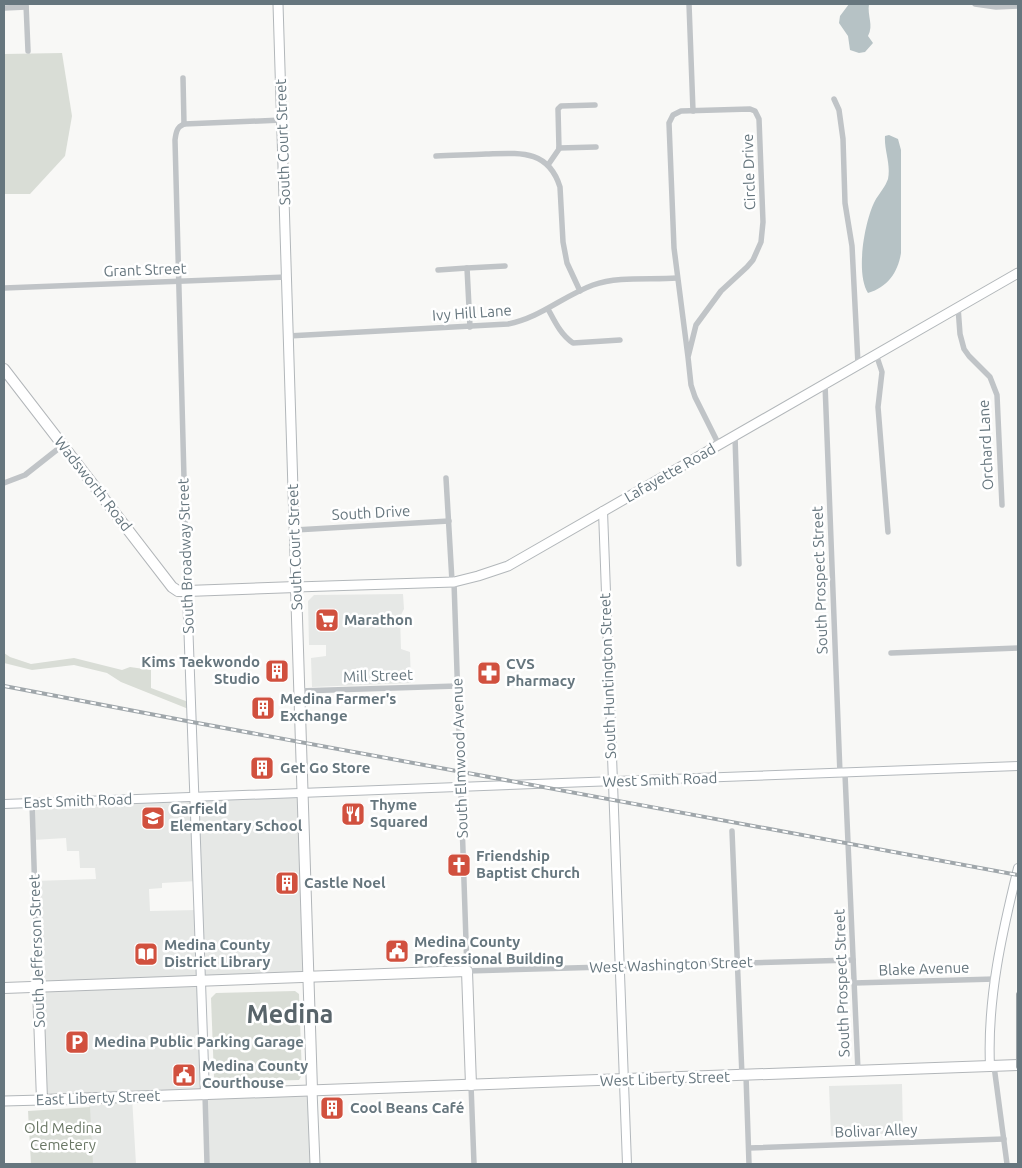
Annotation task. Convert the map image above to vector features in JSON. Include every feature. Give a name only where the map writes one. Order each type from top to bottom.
[{"type":"highway","name":"Wadsworth Road","points":[[4,369],[172,587],[178,591],[187,591]]},
{"type":"highway","points":[[187,591],[296,587]]},
{"type":"highway","name":"South Court Street","points":[[296,587],[312,1090]]},
{"type":"highway","name":"West Washington Street","points":[[4,988],[467,972]]},
{"type":"highway","name":"South Elmwood Avenue","points":[[467,972],[471,1085]]},
{"type":"highway","name":"South Jefferson Street","points":[[38,987],[42,1100]]},
{"type":"highway","name":"West Liberty Street","points":[[312,1090],[1018,1065]]},
{"type":"highway","name":"East Liberty Street","points":[[42,1100],[312,1090]]},
{"type":"main road","name":"South Court Street","points":[[278,4],[296,587]]},
{"type":"main road","name":"Lafayette Road","points":[[296,587],[453,582],[508,566],[1018,273]]},
{"type":"main road","points":[[312,1090],[315,1164]]},
{"type":"main road","name":"East Liberty Street","points":[[4,1101],[42,1100]]},
{"type":"street","points":[[689,4],[693,111]]},
{"type":"street","points":[[975,4],[996,7],[1018,6]]},
{"type":"street","points":[[4,8],[26,6],[28,51]]},
{"type":"street","points":[[183,78],[184,124],[282,120]]},
{"type":"street","points":[[834,99],[839,110],[843,138],[845,203],[852,246],[858,364]]},
{"type":"street","points":[[548,165],[559,148],[558,109],[561,106],[595,105]]},
{"type":"street","name":"Circle Drive","points":[[688,357],[696,326],[701,318],[721,291],[753,260],[761,242],[763,222],[759,119],[755,111],[746,108],[676,112],[670,118],[669,123],[674,248],[690,385],[719,445]]},
{"type":"street","name":"South Broadway Street","points":[[184,124],[180,125],[176,132],[175,140],[187,591],[205,1094]]},
{"type":"street","points":[[559,148],[596,147]]},
{"type":"street","points":[[436,156],[520,153],[536,157],[548,165],[554,172],[560,186],[565,256],[580,291]]},
{"type":"street","points":[[438,270],[505,266]]},
{"type":"street","points":[[467,268],[470,326]]},
{"type":"street","name":"Grant Street","points":[[4,288],[287,277]]},
{"type":"street","name":"Ivy Hill Lane","points":[[288,336],[520,322],[590,286],[610,281],[677,278]]},
{"type":"street","name":"Orchard Lane","points":[[958,307],[960,334],[964,348],[969,356],[985,370],[997,394],[1002,505]]},
{"type":"street","points":[[548,309],[557,326],[573,344],[620,340]]},
{"type":"street","points":[[876,354],[882,372],[878,407],[888,532]]},
{"type":"street","name":"South Prospect Street","points":[[825,384],[842,774],[858,1071]]},
{"type":"street","points":[[735,436],[739,564]]},
{"type":"street","points":[[4,483],[25,474],[63,445]]},
{"type":"street","name":"South Elmwood Avenue","points":[[446,478],[453,582],[467,972]]},
{"type":"street","name":"South Huntington Street","points":[[603,511],[627,1164]]},
{"type":"street","name":"South Drive","points":[[294,530],[449,521]]},
{"type":"street","points":[[891,653],[1018,648]]},
{"type":"street","name":"Mill Street","points":[[299,691],[457,686]]},
{"type":"street","name":"West Smith Road","points":[[302,793],[1018,766]]},
{"type":"street","name":"East Smith Road","points":[[4,804],[302,793]]},
{"type":"street","name":"South Jefferson Street","points":[[32,803],[38,987]]},
{"type":"street","points":[[732,831],[749,1164]]},
{"type":"street","points":[[1007,1164],[989,1040],[999,953],[1018,868]]},
{"type":"street","name":"West Washington Street","points":[[467,972],[853,960]]},
{"type":"street","name":"Blake Avenue","points":[[854,984],[995,979]]},
{"type":"street","points":[[471,1085],[474,1164]]},
{"type":"street","points":[[205,1094],[207,1164]]},
{"type":"street","name":"Bolivar Alley","points":[[749,1148],[1004,1139]]},
{"type":"shaded area","points":[[849,4],[869,4],[870,32],[868,36],[873,43],[865,52],[859,53],[850,50],[848,36],[839,23],[840,16]]},
{"type":"shaded area","points":[[889,135],[898,139],[901,150],[901,253],[900,260],[891,278],[881,287],[868,293],[862,273],[863,246],[872,208],[888,179],[889,168],[885,136]]},
{"type":"shaded area","points":[[403,594],[404,609],[400,617],[401,649],[410,652],[411,683],[312,687],[311,658],[326,656],[326,645],[309,645],[308,601],[314,595]]},
{"type":"shaded area","points":[[302,793],[308,977],[201,981],[205,1093],[312,1090],[315,1164],[207,1164],[205,1094],[132,1097],[136,1164],[92,1164],[89,1099],[42,1100],[34,881],[96,879],[95,868],[80,868],[79,851],[67,851],[66,838],[33,840],[32,803]],"holes":[[[197,881],[198,910],[150,911],[149,889],[162,888],[162,883]]]},
{"type":"shaded area","points":[[902,1084],[903,1133],[831,1136],[829,1086]]},
{"type":"green space","points":[[62,53],[72,116],[65,156],[30,194],[4,194],[4,54]]},
{"type":"green space","points":[[4,653],[31,664],[74,658],[122,670],[130,667],[151,670],[151,688],[191,703],[191,710],[121,682],[107,673],[74,665],[32,670],[4,663]]},
{"type":"green space","points":[[295,991],[299,994],[302,1075],[299,1080],[219,1082],[214,1077],[211,998],[216,993]]},
{"type":"green space","name":"Old Medina Cemetery","points":[[90,1107],[93,1164],[31,1164],[28,1111]]},
{"type":"railway","points":[[4,686],[1018,875]]},
{"type":"railway","points":[[1018,994],[1018,1067]]},
{"type":"place","name":"Marathon","points":[[327,620]]},
{"type":"place","name":"Kims Taekwondo Studio","points":[[277,671]]},
{"type":"place","name":"CVS Pharmacy","points":[[489,673]]},
{"type":"place","name":"Medina Farmer's Exchange","points":[[263,708]]},
{"type":"place","name":"Get Go Store","points":[[262,768]]},
{"type":"place","name":"Thyme Squared","points":[[353,814]]},
{"type":"place","name":"Garfield Elementary School","points":[[153,818]]},
{"type":"place","name":"Friendship Baptist Church","points":[[459,865]]},
{"type":"place","name":"Castle Noel","points":[[287,883]]},
{"type":"place","name":"Medina County Professional Building","points":[[397,951]]},
{"type":"place","name":"Medina County District Library","points":[[146,954]]},
{"type":"place","name":"Medina Public Parking Garage","points":[[77,1042]]},
{"type":"place","name":"Medina County Courthouse","points":[[184,1075]]},
{"type":"place","name":"Cool Beans Café","points":[[332,1108]]},
{"type":"district","name":"Medina","points":[[290,1014]]}]
